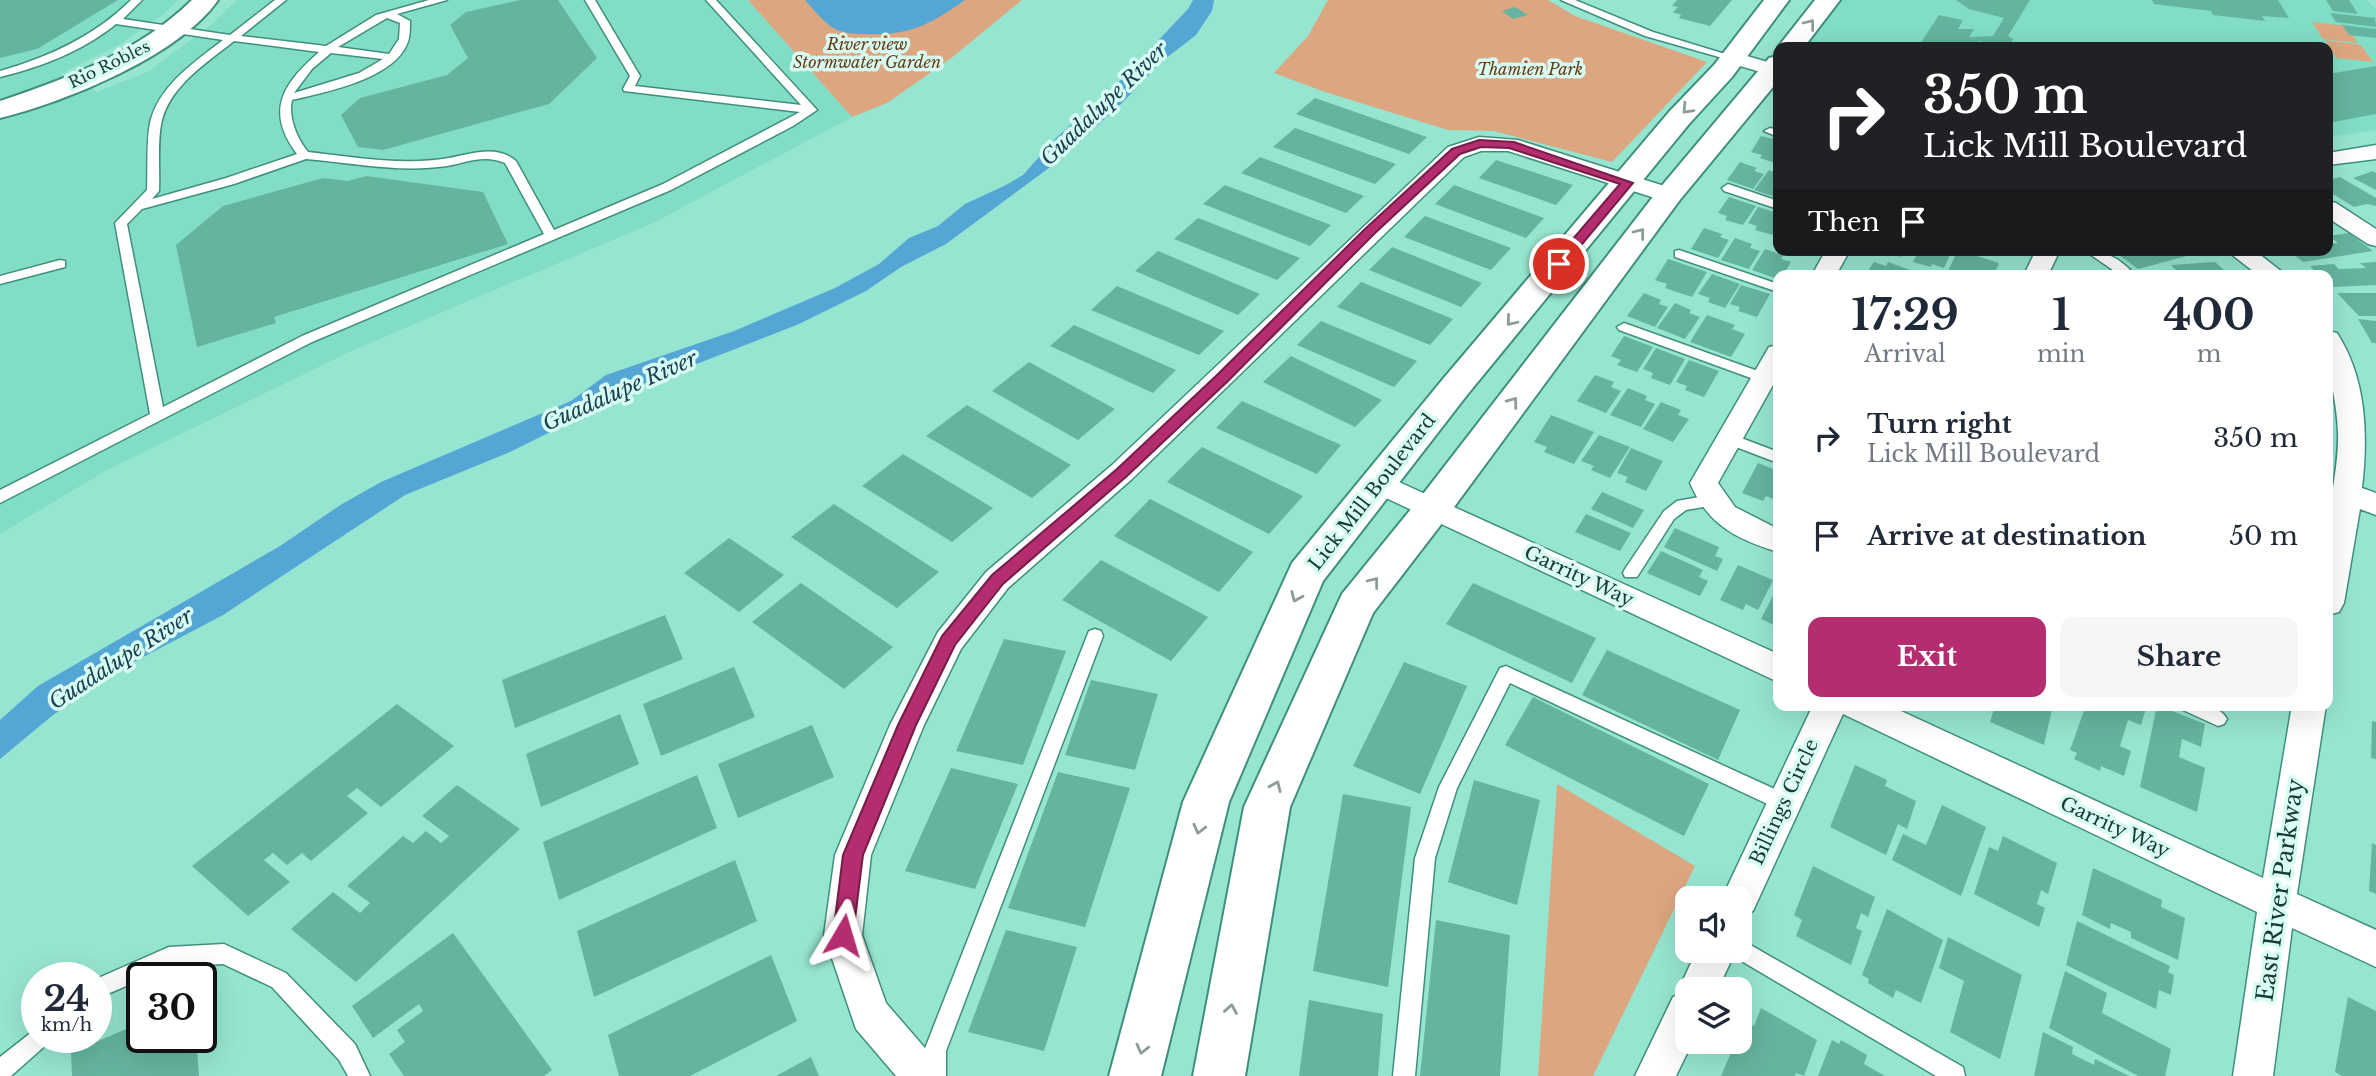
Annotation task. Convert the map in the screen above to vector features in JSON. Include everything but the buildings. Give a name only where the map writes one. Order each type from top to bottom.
[{"type":"main road","name":"Rio Robles","points":[[0,110],[97,72],[176,28],[206,0]]},
{"type":"main road","name":"Lick Mill Boulevard","points":[[1135,1076],[1206,802],[1306,574],[1679,118],[1733,58],[1777,0]]},
{"type":"main road","points":[[1796,42],[1828,0]]},
{"type":"main road","points":[[1219,1076],[1267,807],[1356,605],[1433,508],[1669,195],[1773,71]]},
{"type":"street","points":[[1733,58],[1773,62]]},
{"type":"street","points":[[923,1076],[870,1015],[843,935],[853,855],[907,725],[948,641],[997,580],[1122,472],[1222,379],[1370,232],[1456,152],[1479,144],[1510,145],[1669,195]]},
{"type":"street","points":[[2333,158],[2376,152]]},
{"type":"street","points":[[2333,211],[2376,239]]},
{"type":"street","points":[[2247,256],[2267,270]]},
{"type":"street","points":[[2333,348],[2349,399],[2352,460],[2333,574]]},
{"type":"street","points":[[1773,361],[1704,483],[1710,501],[1727,519],[1773,539]]},
{"type":"street","name":"Garrity Way","points":[[1379,482],[1773,667]]},
{"type":"street","points":[[2347,494],[2376,504]]},
{"type":"street","name":"Billings Circle","points":[[1746,886],[1826,711]]},
{"type":"street","name":"Garrity Way","points":[[1868,711],[2376,949]]},
{"type":"street","name":"East River Parkway","points":[[2253,1076],[2308,711]]},
{"type":"street","points":[[1655,1076],[1675,1035]]},
{"type":"lane","points":[[0,74],[33,66],[115,21],[137,0]]},
{"type":"lane","points":[[156,414],[121,223],[153,191],[156,120],[168,97],[186,74],[281,0]]},
{"type":"lane","points":[[305,155],[298,149],[288,124],[285,106],[302,75],[327,49],[378,18],[442,0]]},
{"type":"lane","points":[[590,0],[635,76],[628,89],[810,110]]},
{"type":"lane","points":[[711,0],[810,110]]},
{"type":"lane","points":[[1566,0],[1649,34],[1733,58]]},
{"type":"lane","points":[[287,98],[339,86],[369,72],[392,57],[403,47],[407,34],[405,21],[389,15]]},
{"type":"lane","points":[[115,21],[229,38],[392,57]]},
{"type":"lane","points":[[0,497],[156,414],[307,339],[667,187],[789,124],[810,110]]},
{"type":"lane","points":[[138,207],[230,181],[305,155],[412,164],[447,162],[470,155],[499,155],[510,161],[552,237]]},
{"type":"lane","points":[[1728,188],[1773,203]]},
{"type":"lane","points":[[1679,254],[1773,286]]},
{"type":"lane","points":[[2102,256],[2122,270]]},
{"type":"lane","points":[[0,280],[60,264]]},
{"type":"lane","points":[[1624,327],[1773,359]]},
{"type":"lane","points":[[1728,438],[1773,456]]},
{"type":"lane","points":[[1631,573],[1669,515],[1682,505],[1710,501]]},
{"type":"lane","points":[[935,1076],[935,1051],[1095,636]]},
{"type":"lane","points":[[1404,1076],[1425,858],[1448,787],[1506,673],[1785,803]]},
{"type":"lane","points":[[2201,711],[2218,719]]},
{"type":"lane","points":[[112,982],[169,957],[224,954],[279,980],[346,1052],[359,1076]]},
{"type":"lane","points":[[1752,956],[1955,1075]]},
{"type":"lane","points":[[0,1071],[21,1053]]},
{"type":"shaded area","points":[[0,0],[178,0],[165,13],[119,45],[60,74],[97,92],[147,72],[211,25],[237,0],[748,0],[852,117],[653,223],[358,348],[107,470],[0,534]]},
{"type":"shaded area","points":[[1838,0],[2367,0],[2376,9],[2376,130],[2333,136],[2333,42],[1803,42]]},
{"type":"green space","name":"River view Stormwater Garden","points":[[748,0],[1022,0],[950,59],[887,103],[852,117]]},
{"type":"green space","name":"Thamien Park","points":[[1328,0],[1548,0],[1575,16],[1707,62],[1612,162],[1494,131],[1448,130],[1325,92],[1274,73],[1308,36]]},
{"type":"green space","points":[[2312,22],[2347,26],[2358,43],[2323,39]]},
{"type":"green space","points":[[2325,40],[2361,45],[2373,62],[2336,58],[2333,42]]},
{"type":"green space","points":[[1557,784],[1695,866],[1685,886],[1675,886],[1675,907],[1593,1076],[1538,1076]]},
{"type":"water","points":[[805,0],[965,0],[929,22],[907,31],[854,34],[833,28]]},
{"type":"water","name":"Guadalupe River","points":[[1193,0],[1214,0],[1212,11],[1196,35],[1161,62],[1122,103],[1057,162],[946,244],[901,267],[866,291],[799,324],[653,381],[510,452],[405,495],[223,615],[130,664],[53,715],[0,759],[0,720],[38,686],[280,546],[342,504],[381,482],[571,401],[606,375],[734,331],[835,288],[879,264],[909,238],[938,226],[965,204],[1023,175],[1056,138],[1115,86],[1188,9]]},
{"type":"route","points":[[843,935],[853,855],[907,725],[948,641],[997,580],[1122,472],[1222,379],[1370,232],[1456,152],[1479,144],[1510,145],[1627,183],[1559,264]]}]
